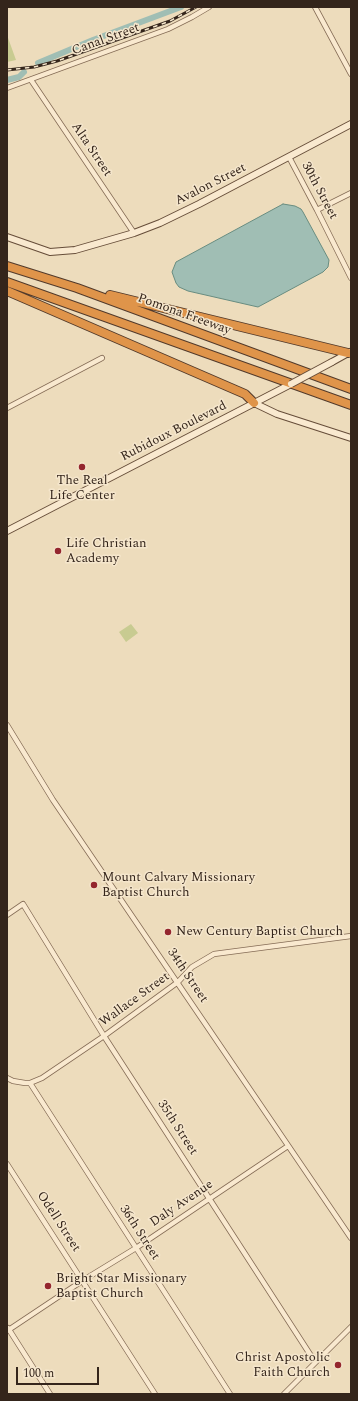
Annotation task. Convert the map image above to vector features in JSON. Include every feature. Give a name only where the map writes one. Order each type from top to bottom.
[{"type":"highway","name":"Pomona Freeway","points":[[7,266],[49,278],[351,389]]},
{"type":"highway","points":[[49,278],[131,301],[350,352]]},
{"type":"highway","points":[[7,282],[351,405]]},
{"type":"highway","points":[[7,292],[245,394],[254,403]]},
{"type":"main road","name":"Avalon Street","points":[[7,238],[50,252],[75,250],[134,233],[199,204],[351,124]]},
{"type":"main road","name":"Rubidoux Boulevard","points":[[7,530],[273,394],[350,352]]},
{"type":"main road","points":[[254,403],[277,414],[351,438]]},
{"type":"street","name":"Canal Street","points":[[7,88],[168,29],[209,7]]},
{"type":"street","points":[[315,7],[351,74]]},
{"type":"street","name":"Alta Street","points":[[31,80],[134,233]]},
{"type":"street","name":"30th Street","points":[[289,157],[318,210],[351,278]]},
{"type":"street","points":[[318,210],[351,193]]},
{"type":"street","points":[[7,408],[102,358]]},
{"type":"street","name":"34th Street","points":[[7,725],[53,800],[351,1238]]},
{"type":"street","name":"35th Street","points":[[7,915],[23,904],[104,1036],[315,1362]]},
{"type":"street","name":"Wallace Street","points":[[30,1083],[42,1078],[104,1036],[178,982],[192,966],[214,954],[351,936]]},
{"type":"street","points":[[7,1078],[19,1082],[30,1083]]},
{"type":"street","name":"36th Street","points":[[30,1083],[230,1394]]},
{"type":"street","name":"Daly Avenue","points":[[8,1329],[136,1248],[288,1146]]},
{"type":"street","name":"Odell Street","points":[[7,1164],[155,1394]]},
{"type":"street","points":[[284,1394],[351,1327]]},
{"type":"street","points":[[8,1329],[50,1394]]},
{"type":"green space","points":[[7,35],[16,60],[7,62]]},
{"type":"green space","points":[[131,624],[138,633],[126,642],[119,632]]},
{"type":"water","points":[[283,204],[295,206],[303,212],[329,260],[328,267],[323,272],[258,307],[188,291],[179,287],[172,272],[176,262]]},
{"type":"waterway","points":[[38,63],[93,40],[181,7]]},
{"type":"waterway","points":[[7,80],[19,77],[24,72]]},
{"type":"railway","points":[[7,70],[34,67],[57,61],[170,21],[196,7]]},
{"type":"place","name":"The Real Life Center","points":[[82,467]]},
{"type":"place","name":"Life Christian Academy","points":[[58,551]]},
{"type":"place","name":"Mount Calvary Missionary Baptist Church","points":[[94,885]]},
{"type":"place","name":"New Century Baptist Church","points":[[168,932]]},
{"type":"place","name":"Bright Star Missionary Baptist Church","points":[[48,1286]]},
{"type":"place","name":"Christ Apostolic Faith Church","points":[[338,1365]]}]
